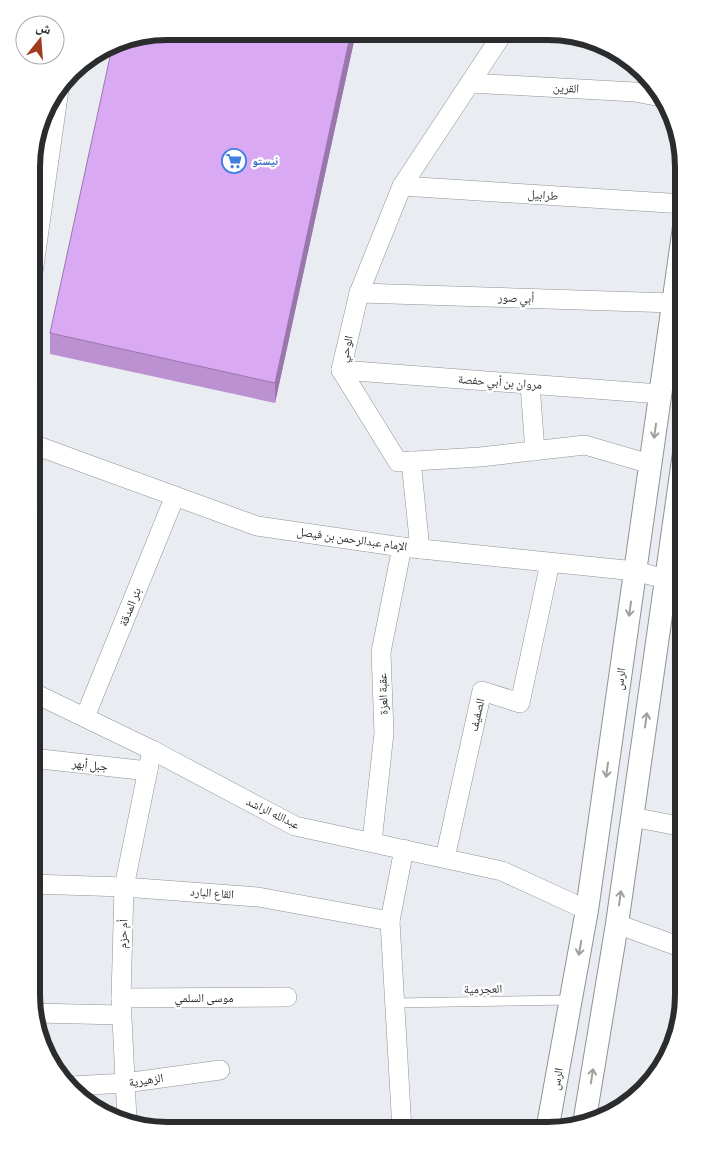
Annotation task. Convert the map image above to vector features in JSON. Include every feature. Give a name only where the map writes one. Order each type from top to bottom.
[{"type":"street","name":"الوحي","points":[[410,461],[398,462],[341,370],[359,293],[402,186],[498,40]]},
{"type":"street","name":"القرين","points":[[470,83],[635,92],[653,96]]},
{"type":"street","points":[[40,223],[57,104]]},
{"type":"street","name":"طرابيل","points":[[402,186],[675,203]]},
{"type":"street","name":"الرس","points":[[549,1122],[587,910],[675,290]]},
{"type":"street","name":"أبي صور","points":[[359,293],[673,304]]},
{"type":"street","name":"مروان بن أبي حفصة","points":[[341,370],[660,394]]},
{"type":"street","points":[[530,385],[535,450]]},
{"type":"street","points":[[410,461],[480,457],[585,445],[650,464]]},
{"type":"street","name":"الإمام عبدالرحمن بن فيصل","points":[[40,447],[257,526],[411,548],[635,571],[675,582]]},
{"type":"street","name":"عقبة العزة","points":[[372,842],[384,733],[381,652],[411,548],[410,461]]},
{"type":"street","name":"بئر المدقة","points":[[85,717],[175,496]]},
{"type":"street","name":"الصفيف","points":[[445,858],[482,691],[520,703],[550,563]]},
{"type":"street","points":[[585,1116],[617,924],[632,817],[675,582]]},
{"type":"street","name":"عبدالله الراشد","points":[[40,696],[152,750],[295,826],[502,871],[587,910]]},
{"type":"street","name":"أم حزم","points":[[127,1115],[121,1007],[124,887],[152,750]]},
{"type":"street","name":"جبل أبهر","points":[[40,759],[148,771]]},
{"type":"street","points":[[632,817],[675,825]]},
{"type":"street","points":[[402,1122],[390,921],[404,849]]},
{"type":"street","name":"القاع البارد","points":[[40,884],[124,887],[258,897],[390,921]]},
{"type":"street","points":[[617,924],[675,945]]},
{"type":"street","name":"موسى السلمي","points":[[41,1013],[287,997]]},
{"type":"street","name":"الزهيرية","points":[[78,1086],[125,1083],[220,1070]]},
{"type":"lane","name":"العجرمية","points":[[396,1003],[571,1000]]},
{"type":"building","points":[[167,40],[349,40],[275,383],[50,333],[111,53],[134,44]]},
{"type":"place","name":"نيستو","points":[[234,161]]}]
